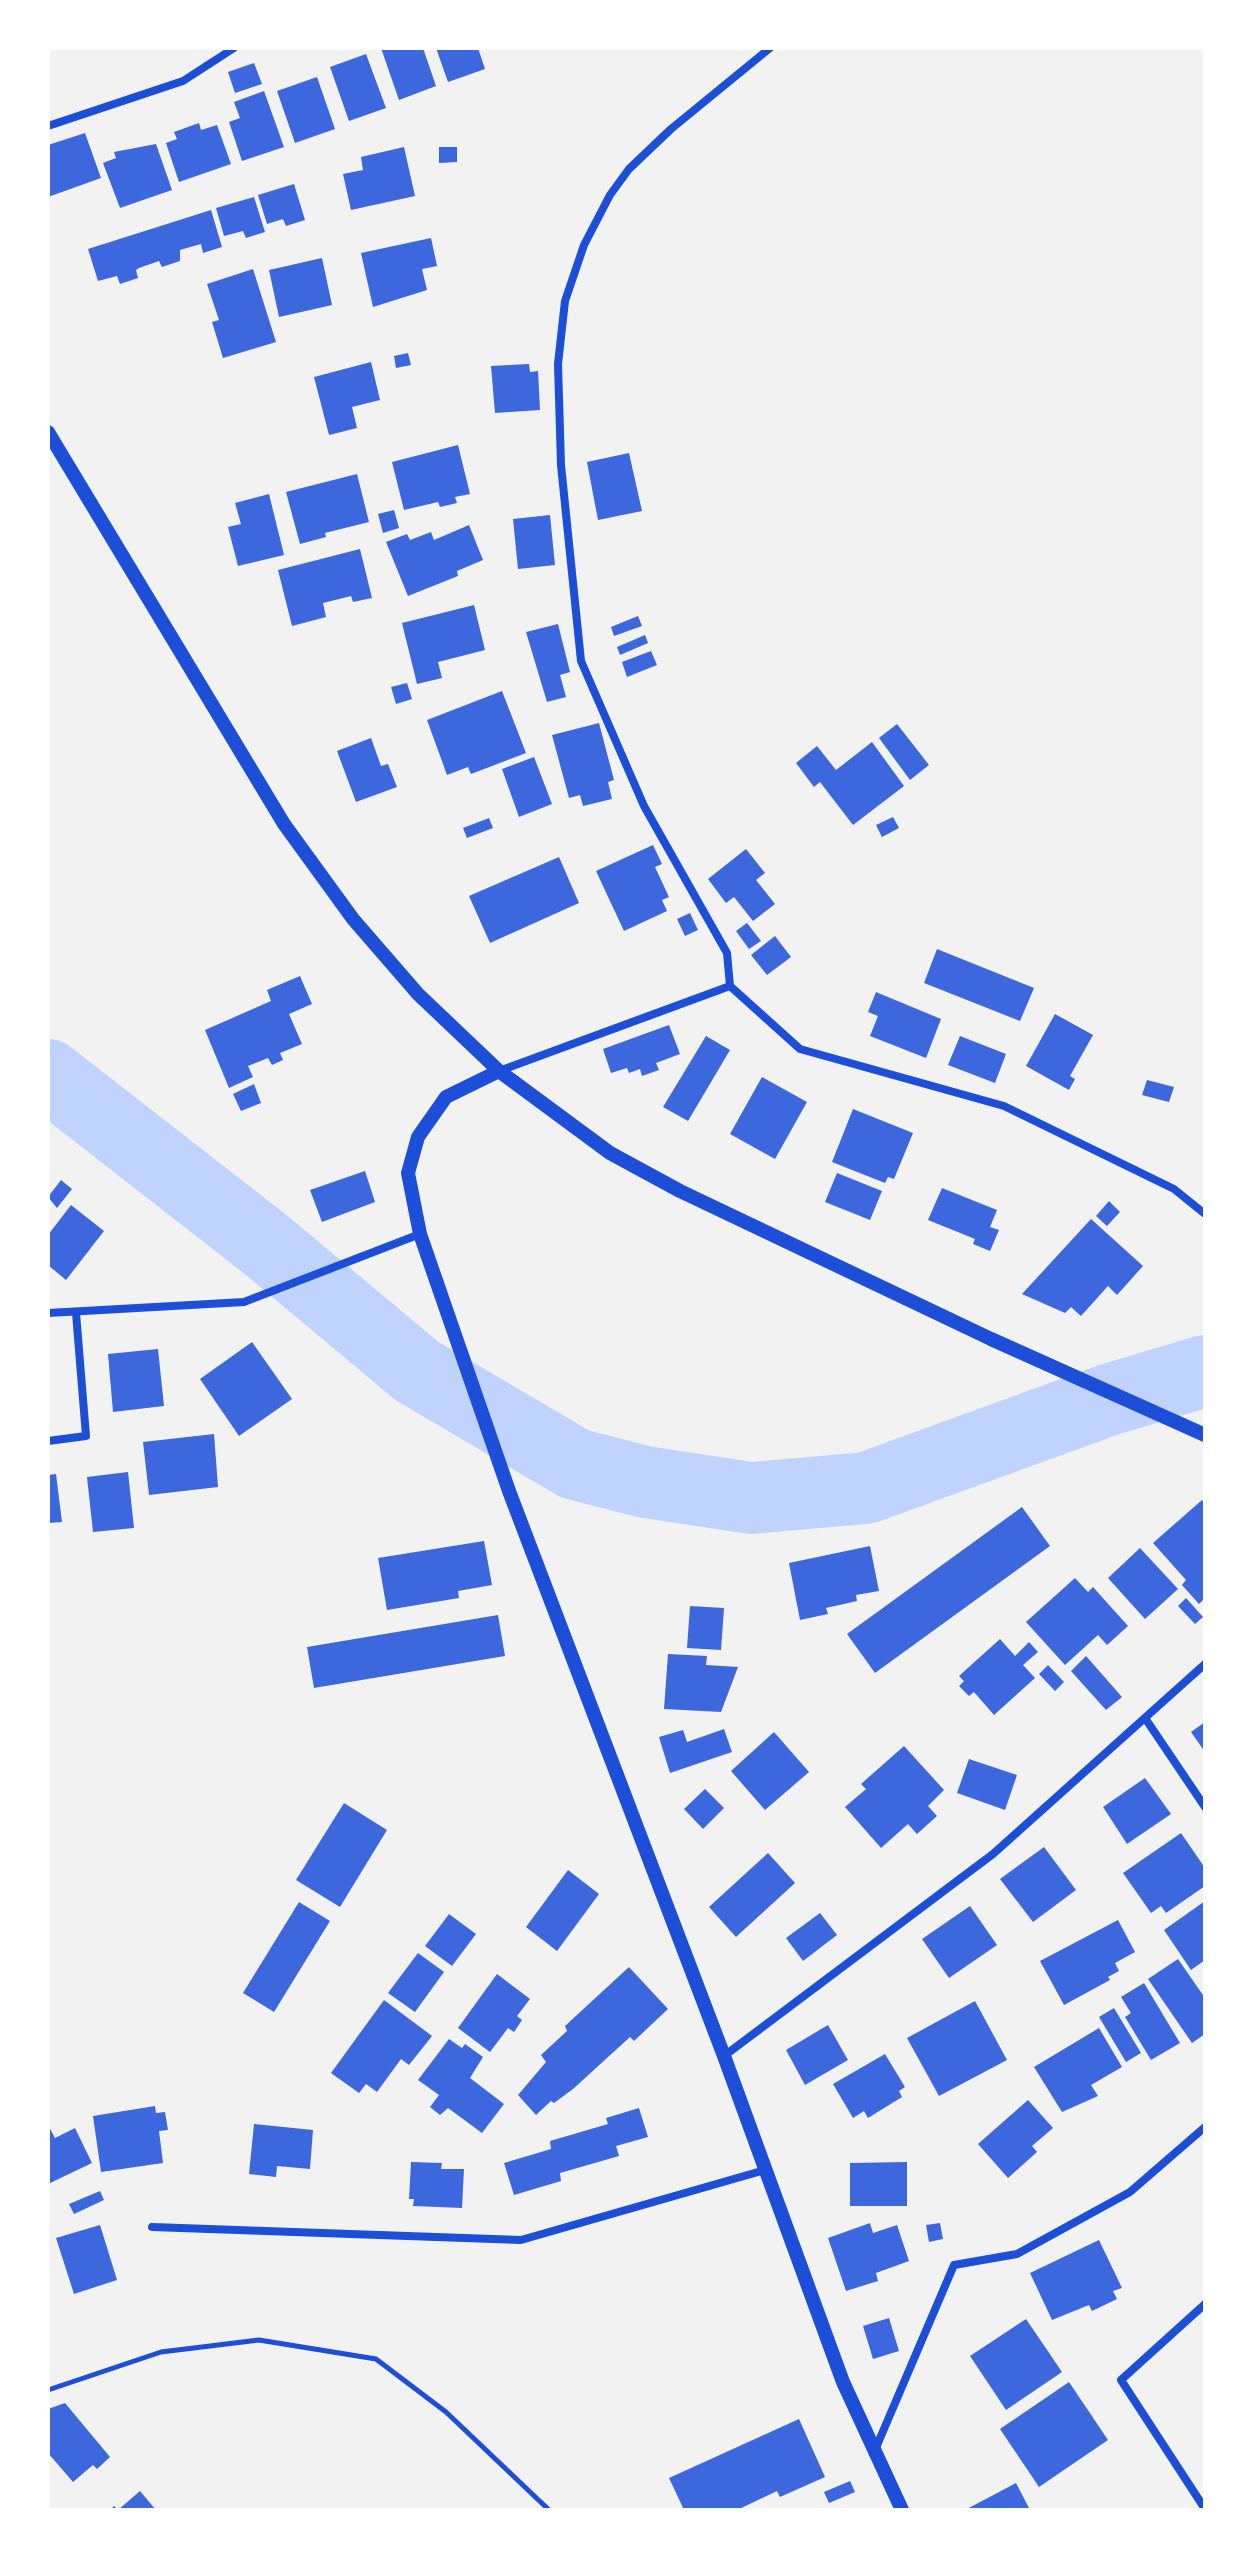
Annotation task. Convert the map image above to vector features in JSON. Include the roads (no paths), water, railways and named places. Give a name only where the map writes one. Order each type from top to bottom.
[{"type":"street","points":[[48,126],[183,81],[234,48]]},
{"type":"street","points":[[770,48],[671,129],[629,169],[610,195],[584,245],[565,301],[558,364],[561,465],[581,661],[644,806],[727,953],[730,986],[800,1049],[1004,1106],[1174,1189],[1205,1214]]},
{"type":"street","points":[[48,432],[284,824],[353,919],[418,994],[499,1071],[610,1153],[666,1183],[991,1339],[1205,1435]]},
{"type":"street","points":[[730,986],[499,1071],[446,1097],[418,1137],[408,1173],[420,1234],[509,1491],[724,2056],[843,2382],[902,2510]]},
{"type":"street","points":[[48,1313],[244,1302],[420,1234]]},
{"type":"street","points":[[48,1441],[86,1436],[76,1313]]},
{"type":"street","points":[[724,2056],[993,1854],[1205,1664]]},
{"type":"street","points":[[1145,1718],[1205,1807]]},
{"type":"street","points":[[875,2451],[954,2265],[1017,2254],[1130,2192],[1205,2127]]},
{"type":"street","points":[[152,2227],[521,2240],[765,2170]]},
{"type":"street","points":[[1205,2304],[1121,2380],[1205,2509]]},
{"type":"waterway","points":[[48,1075],[265,1244],[417,1371],[575,1464],[645,1482],[751,1498],[866,1488],[1108,1400],[1205,1371]]}]
